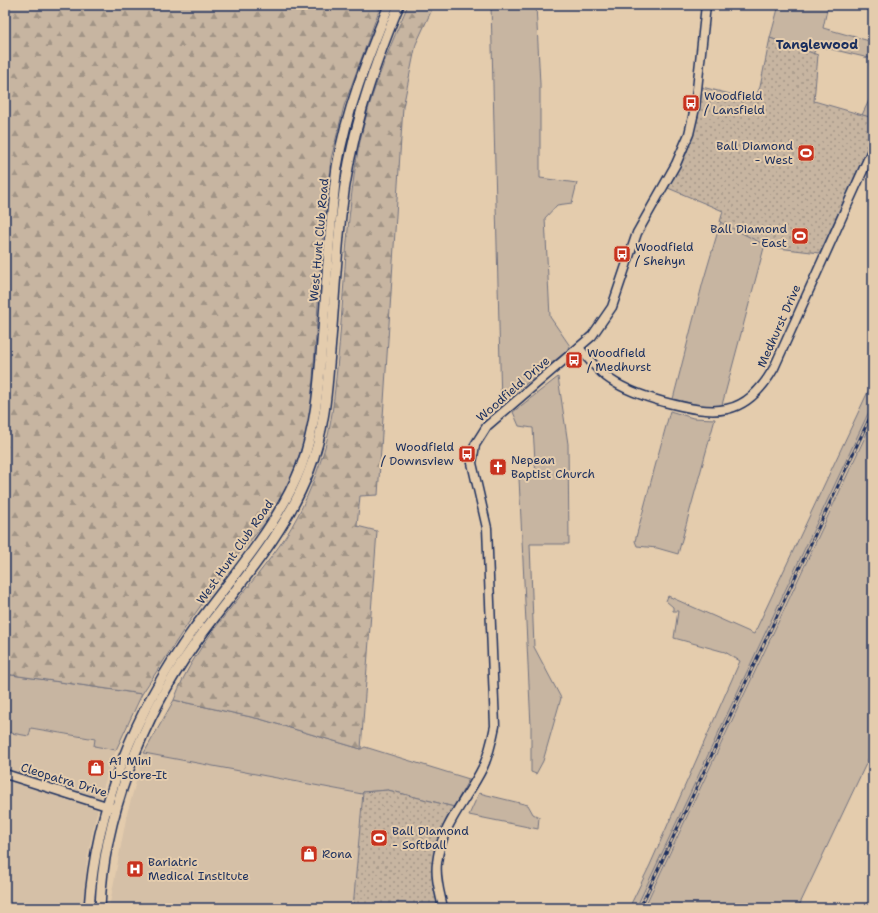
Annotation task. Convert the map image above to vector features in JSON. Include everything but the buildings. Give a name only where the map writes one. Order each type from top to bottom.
[{"type":"main road","name":"West Hunt Club Road","points":[[89,908],[95,858],[107,806],[130,741],[163,675],[192,632],[274,521],[289,494],[301,466],[309,440],[318,386],[338,166],[351,107],[389,5]]},
{"type":"main road","name":"West Hunt Club Road","points":[[100,908],[104,866],[116,808],[146,728],[176,671],[282,525],[309,471],[323,418],[327,392],[341,216],[347,165],[358,116],[369,80],[399,5]]},
{"type":"street","name":"Woodfield Drive","points":[[443,908],[436,863],[441,840],[448,824],[482,768],[489,752],[495,726],[487,528],[472,464],[475,445],[487,426],[592,336],[612,307],[637,233],[676,164],[689,134],[695,108],[706,5]]},
{"type":"street","name":"Medhurst Drive","points":[[579,348],[610,380],[641,395],[693,409],[712,411],[732,408],[752,396],[768,379],[774,368],[873,148]]},
{"type":"street","name":"Cleopatra Drive","points":[[5,774],[116,808]]},
{"type":"shaded area","points":[[873,403],[873,417],[643,908],[635,908]]},
{"type":"shaded area","points":[[31,728],[95,740],[94,746],[116,750],[104,785],[95,820],[87,859],[83,908],[5,908],[5,732],[29,736]]},
{"type":"shaded area","points":[[144,753],[362,794],[353,908],[109,908],[127,814]]},
{"type":"green space","points":[[5,5],[381,5],[344,106],[331,159],[323,229],[311,409],[304,441],[291,478],[271,516],[232,562],[187,625],[142,694],[5,674]]},
{"type":"green space","points":[[392,5],[396,5],[353,125],[326,374],[315,442],[302,481],[281,522],[139,734],[143,721],[174,664],[249,561],[310,449],[337,194],[344,152],[355,104]]},
{"type":"green space","points":[[408,5],[434,5],[416,44],[403,107],[378,495],[360,496],[357,526],[377,531],[361,749],[260,719],[174,700],[184,677],[196,656],[225,615],[257,576],[286,536],[312,486],[329,433],[334,401],[349,219],[355,169],[363,127],[383,65]]},
{"type":"green space","points":[[491,5],[536,5],[540,84],[540,178],[577,183],[572,203],[557,205],[545,218],[550,317],[570,346],[569,349],[501,404]]},
{"type":"green space","points":[[779,5],[828,5],[823,28],[873,42],[873,59],[818,46],[814,52],[811,74],[779,41],[770,38]]},
{"type":"green space","points":[[770,38],[818,55],[814,101],[873,118],[873,136],[820,253],[769,247],[720,222],[723,211],[668,188],[686,154],[698,117],[702,87],[754,100],[760,87]]},
{"type":"green space","points":[[873,92],[873,118],[862,115]]},
{"type":"green space","points":[[723,214],[748,236],[765,244],[722,405],[708,407],[673,399],[703,282]]},
{"type":"green space","points":[[558,377],[568,444],[569,544],[530,544],[534,647],[561,698],[543,761],[536,774],[531,772],[531,726],[519,478],[536,477],[533,428],[519,426],[513,412]]},
{"type":"green space","points":[[873,381],[873,403],[636,908],[629,908],[650,865],[740,661],[725,652],[674,638],[678,611],[673,611],[673,607],[666,601],[668,596],[754,634]]},
{"type":"green space","points":[[670,411],[693,418],[715,419],[678,554],[657,548],[637,546],[635,541]]},
{"type":"green space","points":[[873,420],[873,749],[798,908],[644,908]]},
{"type":"green space","points":[[5,674],[142,694],[116,750],[94,746],[95,739],[31,728],[29,736],[5,732]]},
{"type":"green space","points":[[174,700],[260,719],[361,749],[365,747],[469,779],[454,807],[388,790],[363,792],[362,794],[144,753]]},
{"type":"green space","points":[[388,790],[454,807],[446,820],[436,844],[434,855],[433,879],[438,908],[353,908],[363,792]]},
{"type":"green space","points":[[479,793],[528,805],[533,814],[539,817],[538,829],[469,815]]},
{"type":"railway","points":[[640,908],[873,411]]},
{"type":"place","name":"Woodfield / Lansfield","points":[[691,103]]},
{"type":"place","name":"Ball Diamond - West","points":[[806,153]]},
{"type":"place","name":"Ball Diamond - East","points":[[800,236]]},
{"type":"place","name":"Woodfield / Shehyn","points":[[622,254]]},
{"type":"place","name":"Woodfield / Medhurst","points":[[574,360]]},
{"type":"place","name":"Woodfield / Downsview","points":[[467,454]]},
{"type":"place","name":"Nepean Baptist Church","points":[[498,467]]},
{"type":"place","name":"A1 Mini U-Store-It","points":[[96,768]]},
{"type":"place","name":"Ball Diamond - Softball","points":[[379,838]]},
{"type":"place","name":"Rona","points":[[309,854]]},
{"type":"place","name":"Bariatric Medical Institute","points":[[135,869]]},
{"type":"district","name":"Tanglewood","points":[[817,44]]}]
